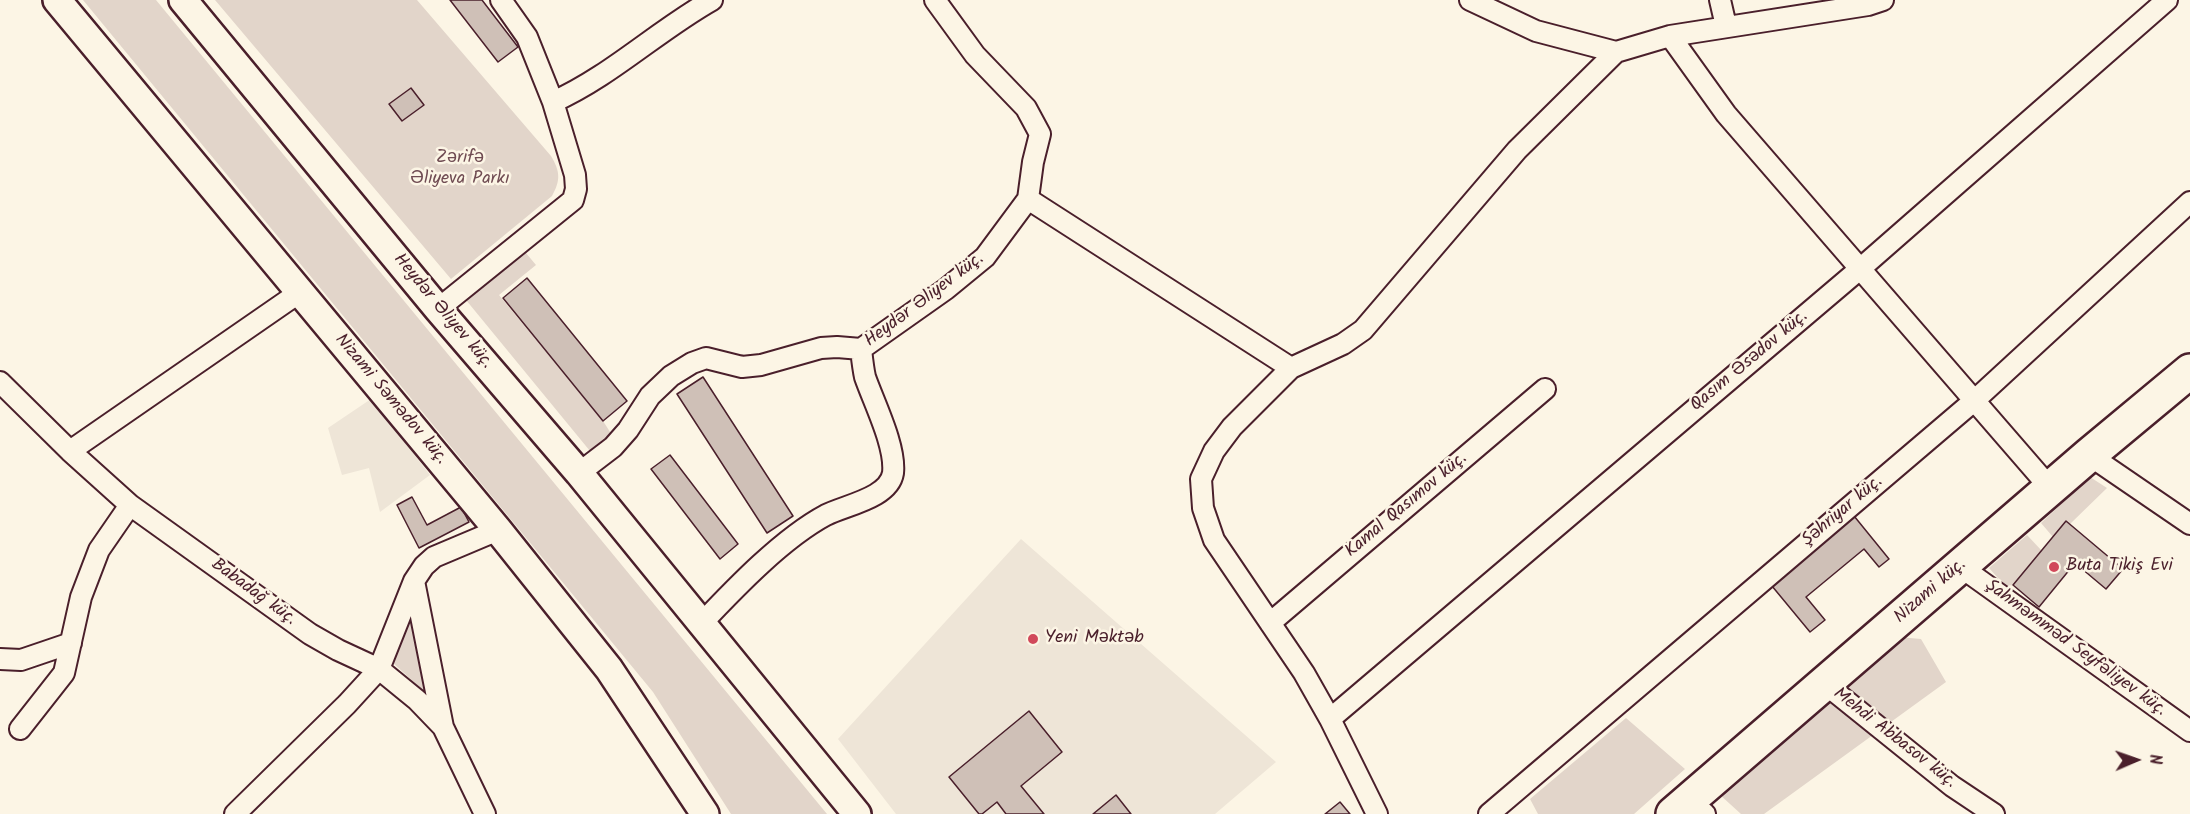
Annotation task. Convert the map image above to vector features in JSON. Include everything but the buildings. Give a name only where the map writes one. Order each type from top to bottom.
[{"type":"highway","name":"Nizami küç.","points":[[1688,810],[1824,683],[2190,371]]},
{"type":"main road","name":"Nizami Səmədov küç.","points":[[57,0],[498,530],[609,669],[705,814]]},
{"type":"main road","name":"Heydər Əliyev küç.","points":[[183,0],[438,309],[579,473],[857,814]]},
{"type":"street","points":[[438,309],[573,200],[576,189],[575,176],[553,102],[527,37],[501,0]]},
{"type":"street","points":[[553,102],[597,79],[681,17],[712,0]]},
{"type":"street","name":"Heydər Əliyev küç.","points":[[702,623],[771,555],[827,515],[882,492],[893,476],[894,459],[865,375],[861,350],[946,289],[985,257],[1028,199],[1033,162],[1040,134],[1026,108],[975,55],[935,0]]},
{"type":"street","points":[[1470,0],[1536,32],[1616,52]]},
{"type":"street","points":[[1720,0],[1726,26]]},
{"type":"street","points":[[1377,814],[1330,719],[1304,673],[1214,540],[1203,508],[1201,479],[1214,451],[1232,427],[1291,368],[1343,344],[1363,330],[1517,150],[1616,52],[1670,36],[1868,5],[1883,0]]},
{"type":"street","name":"Qasım Əsədov küç.","points":[[1330,719],[1861,268],[2167,0]]},
{"type":"street","points":[[1670,36],[1726,114],[2051,489]]},
{"type":"street","points":[[1028,199],[1291,368]]},
{"type":"street","name":"Şəhriyar küç.","points":[[1489,814],[1975,400],[2190,202]]},
{"type":"street","points":[[70,451],[300,292]]},
{"type":"street","points":[[579,473],[613,447],[659,387],[671,376],[692,363],[706,358],[742,367],[762,365],[821,348],[861,350]]},
{"type":"street","name":"Babadağ küç.","points":[[0,382],[70,451],[130,505],[310,634],[379,669],[417,700],[443,727],[484,814]]},
{"type":"street","name":"Kamal Qasımov küç.","points":[[1270,623],[1545,389]]},
{"type":"street","points":[[2089,455],[2190,524]]},
{"type":"street","points":[[20,729],[64,673],[81,597],[99,550],[130,505]]},
{"type":"street","points":[[235,814],[347,704],[379,669],[414,581],[423,566],[434,557],[498,530]]},
{"type":"street","name":"Şahməmməd Seyfəliyev küç.","points":[[1961,567],[2190,731]]},
{"type":"street","points":[[414,581],[443,727]]},
{"type":"street","points":[[0,658],[21,660],[71,643]]},
{"type":"street","name":"Mehdi Abbasov küç.","points":[[1824,683],[1952,786],[1994,814]]},
{"type":"shaded area","points":[[371,399],[430,475],[380,512],[369,468],[342,475],[328,428]]},
{"type":"shaded area","name":"Yeni Məktəb","points":[[1021,539],[1276,762],[1215,814],[896,814],[838,739]]},
{"type":"green space","points":[[83,0],[156,0],[827,814],[731,814],[653,692]]},
{"type":"green space","name":"Zərifə Əliyeva Parkı","points":[[215,0],[417,0],[551,156],[558,176],[552,196],[451,279]]},
{"type":"green space","points":[[526,253],[536,265],[499,295],[612,435],[590,451],[466,300]]},
{"type":"green space","points":[[2090,477],[2107,488],[2053,537],[2041,523]]},
{"type":"green space","points":[[2027,535],[2042,551],[2013,585],[2006,587],[1989,568]]},
{"type":"green space","points":[[410,613],[428,695],[392,662]]},
{"type":"green space","points":[[1899,637],[1921,639],[1946,682],[1764,814],[1741,814],[1719,794]]},
{"type":"green space","points":[[1626,718],[1685,769],[1634,814],[1538,814],[1530,799]]},
{"type":"place","name":"Buta Tikiş Evi","points":[[2054,567]]},
{"type":"place","name":"Yeni Məktəb","points":[[1033,639]]}]
